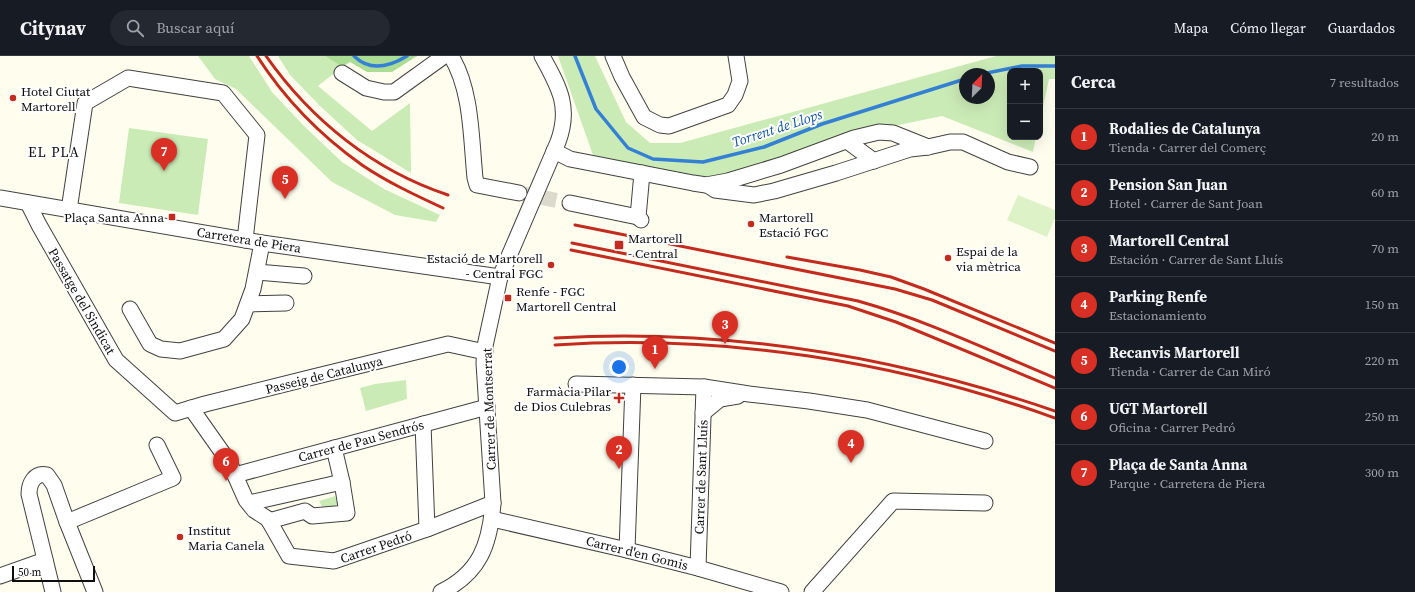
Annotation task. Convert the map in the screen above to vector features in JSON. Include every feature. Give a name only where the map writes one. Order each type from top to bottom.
[{"type":"street","points":[[342,73],[366,88],[384,92],[394,92],[444,56]]},
{"type":"street","points":[[451,56],[456,64],[466,96],[477,185],[519,193]]},
{"type":"street","name":"Carrer de Montserrat","points":[[441,592],[453,586],[474,568],[483,551],[492,519],[493,503],[484,352],[500,277],[563,128],[563,105],[558,89],[542,56]]},
{"type":"street","points":[[613,56],[622,77],[644,117],[652,123],[669,126],[728,105],[735,95],[740,80],[736,56]]},
{"type":"street","points":[[69,210],[85,103],[128,78],[223,93],[257,135],[245,240]]},
{"type":"street","points":[[706,185],[728,181],[847,141],[879,132],[893,133],[928,147]]},
{"type":"street","points":[[847,141],[874,161]]},
{"type":"street","points":[[554,151],[570,159],[706,185],[715,190],[754,195],[774,191],[910,149],[950,142],[963,142],[1008,162],[1030,166]]},
{"type":"street","points":[[570,203],[639,218],[642,173]]},
{"type":"street","name":"Carretera de Piera","points":[[0,198],[262,243],[500,277]]},
{"type":"street","name":"Passatge del Sindicat","points":[[28,203],[65,272],[116,360],[166,405]]},
{"type":"street","points":[[45,236],[51,207]]},
{"type":"street","points":[[130,310],[150,344],[161,349],[180,351],[224,339],[242,319],[248,304],[253,289],[262,243]]},
{"type":"street","points":[[256,272],[304,276]]},
{"type":"street","points":[[248,304],[286,303]]},
{"type":"street","name":"Passeig de Catalunya","points":[[166,405],[175,413],[448,344],[484,352]]},
{"type":"street","points":[[576,384],[704,386],[749,394],[867,410],[985,440]]},
{"type":"street","points":[[628,550],[633,385]]},
{"type":"street","name":"Carrer de Sant Lluís","points":[[698,568],[704,386]]},
{"type":"street","points":[[703,413],[720,399],[749,394]]},
{"type":"street","name":"Carrer de Pau Sendrós","points":[[235,474],[487,407]]},
{"type":"street","name":"Carrer Pedró","points":[[190,408],[229,462],[249,503],[254,510],[269,521],[289,556],[334,561],[427,529],[493,503]]},
{"type":"street","points":[[423,424],[427,529]]},
{"type":"street","points":[[67,522],[173,478],[158,445]]},
{"type":"street","points":[[269,521],[305,511],[312,516],[347,513],[334,448]]},
{"type":"street","points":[[53,592],[29,494],[29,486],[36,476],[41,474],[47,475],[54,485],[95,592]]},
{"type":"street","points":[[249,503],[342,482]]},
{"type":"street","points":[[812,592],[893,501],[985,503]]},
{"type":"street","name":"Carrer d'en Gomis","points":[[492,519],[628,550],[781,592]]},
{"type":"street","points":[[0,576],[45,560]]},
{"type":"green space","points":[[198,56],[249,56],[272,92],[304,126],[342,162],[384,189],[440,215],[436,222],[395,215],[332,182],[236,89],[215,79]]},
{"type":"green space","points":[[278,56],[325,56],[342,67],[318,86],[372,131],[410,103],[411,173],[357,140],[320,106],[290,75]]},
{"type":"green space","points":[[325,56],[417,56],[392,72],[367,72],[350,62],[342,67]]},
{"type":"green space","points":[[558,56],[595,56],[626,122],[650,143],[680,143],[996,56],[1055,56],[1055,79],[1049,79],[1043,107],[1043,68],[1007,68],[1007,140],[1035,140],[1033,152],[942,116],[870,131],[710,178],[594,158]]},
{"type":"green space","points":[[129,128],[208,139],[198,215],[119,203]]},
{"type":"green space","points":[[1018,195],[1055,210],[1055,218],[1047,237],[1007,220]]},
{"type":"green space","points":[[406,380],[407,399],[366,411],[360,388],[375,384]]},
{"type":"green space","points":[[335,496],[341,511],[326,513],[319,501]]},
{"type":"waterway","name":"Torrent de Llops","points":[[354,56],[360,61],[373,66],[387,65],[407,56]]},
{"type":"waterway","name":"Torrent de Llops","points":[[575,56],[596,109],[628,148],[653,159],[703,162],[764,147],[822,124],[959,81]]},
{"type":"waterway","name":"Torrent de Llops","points":[[995,71],[1022,66],[1055,66]]},
{"type":"tunnel","points":[[519,193],[570,203]]},
{"type":"railway","points":[[257,56],[291,101],[332,142],[362,165],[381,177],[443,208]]},
{"type":"railway","points":[[266,56],[303,101],[324,122],[346,140],[369,157],[394,172],[448,195]]},
{"type":"railway","points":[[575,225],[895,289],[932,300],[1055,351]]},
{"type":"railway","points":[[572,243],[858,301],[908,317],[1055,378]]},
{"type":"railway","points":[[571,250],[848,306],[896,322],[1055,388]]},
{"type":"railway","points":[[787,257],[891,277],[1055,343]]},
{"type":"railway","points":[[555,338],[619,336],[682,337],[745,342],[808,350],[871,361],[933,375],[1055,411]]},
{"type":"railway","points":[[555,345],[618,343],[682,344],[746,348],[809,356],[871,367],[934,381],[995,398],[1055,418]]},
{"type":"place","name":"Hotel Ciutat Martorell","points":[[13,98]]},
{"type":"place","name":"Plaça de Santa Anna","points":[[164,171]]},
{"type":"place","name":"Recanvis Martorell","points":[[285,199]]},
{"type":"place","name":"Plaça Santa Anna","points":[[172,217]]},
{"type":"place","name":"Martorell Estació FGC","points":[[751,224]]},
{"type":"place","name":"Martorell - Central","points":[[619,245]]},
{"type":"place","name":"Espai de la via mètrica","points":[[948,258]]},
{"type":"place","name":"Estació de Martorell - Central FGC","points":[[551,265]]},
{"type":"place","name":"Renfe - FGC Martorell Central","points":[[508,298]]},
{"type":"place","name":"Martorell Central","points":[[725,344]]},
{"type":"place","name":"Rodalies de Catalunya","points":[[655,369]]},
{"type":"place","name":"Farmàcia Pilar de Dios Culebras","points":[[619,398]]},
{"type":"place","name":"Parking Renfe","points":[[851,463]]},
{"type":"place","name":"Pension San Juan","points":[[619,469]]},
{"type":"place","name":"UGT Martorell","points":[[226,481]]},
{"type":"place","name":"Institut Maria Canela","points":[[180,537]]},
{"type":"district","name":"EL PLA","points":[[54,152]]}]
